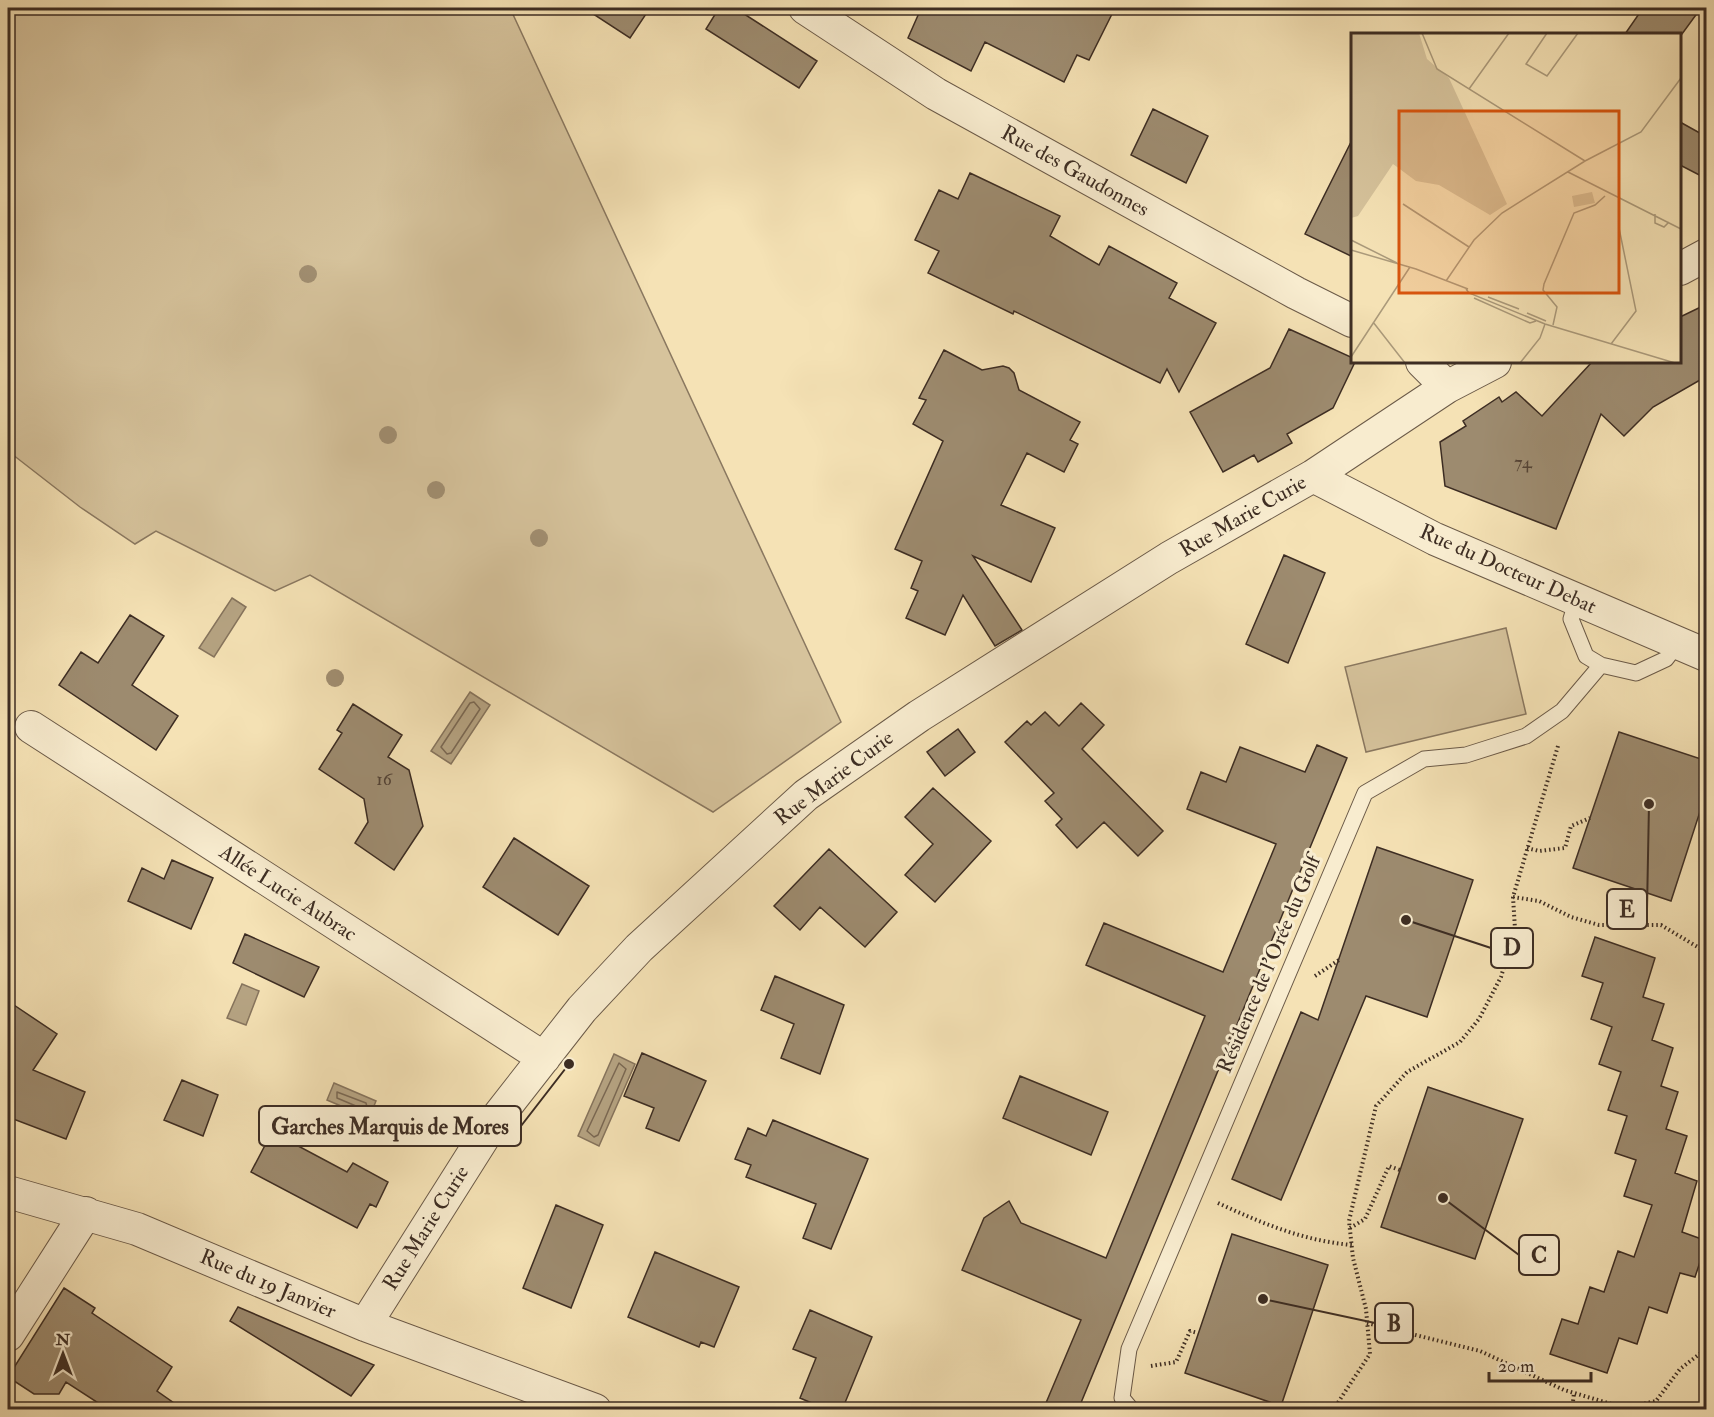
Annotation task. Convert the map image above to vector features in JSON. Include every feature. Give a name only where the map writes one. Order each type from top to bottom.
[{"type":"street","name":"Rue des Gaudonnes","points":[[805,8],[936,94],[1296,293],[1351,320]]},
{"type":"street","points":[[1681,268],[1707,255]]},
{"type":"street","points":[[1423,363],[1447,387]]},
{"type":"street","name":"Rue Marie Curie","points":[[365,1325],[492,1124],[582,1009],[639,948],[806,795],[879,741],[1129,583],[1313,476],[1447,387],[1493,363]]},
{"type":"street","name":"Rue du Docteur Debat","points":[[1313,476],[1436,539],[1707,655]]},
{"type":"street","name":"Allée Lucie Aubrac","points":[[32,727],[544,1058]]},
{"type":"street","name":"Rue du 19 Janvier","points":[[8,1192],[137,1229],[531,1397],[595,1410]]},
{"type":"street","points":[[8,1335],[86,1213]]},
{"type":"lane","points":[[1577,599],[1571,619],[1586,656],[1601,665],[1636,674],[1666,659],[1678,642]]},
{"type":"lane","name":"Résidence de l'Orée du Golf","points":[[1132,1410],[1122,1398],[1129,1349],[1365,793],[1424,759],[1466,755],[1526,736],[1562,711],[1601,665]]},
{"type":"path","points":[[1333,1410],[1370,1354],[1367,1323],[1349,1221],[1376,1106],[1407,1072],[1460,1042],[1479,1019],[1502,977],[1515,929],[1513,897],[1560,738]]},
{"type":"path","points":[[1527,848],[1539,851],[1565,848],[1571,826],[1590,818]]},
{"type":"path","points":[[1513,897],[1539,901],[1571,917],[1599,925],[1661,925],[1707,952]]},
{"type":"path","points":[[1350,1228],[1365,1219],[1389,1166],[1400,1170]]},
{"type":"path","points":[[1195,1192],[1248,1217],[1319,1242],[1352,1245]]},
{"type":"path","points":[[1367,1323],[1480,1352],[1574,1393],[1625,1408],[1656,1401],[1680,1369],[1707,1349]]},
{"type":"path","points":[[1126,1369],[1176,1362],[1190,1331],[1198,1333]]},
{"type":"path","points":[[1572,1410],[1574,1393]]},
{"type":"shaded area","points":[[8,8],[510,8],[841,722],[713,812],[310,575],[275,591],[156,531],[135,544],[80,507],[8,451]]},
{"type":"shaded area","points":[[1506,628],[1526,714],[1366,752],[1345,667]]},
{"type":"water","points":[[232,598],[246,607],[214,657],[199,648]]},
{"type":"water","points":[[470,692],[490,705],[451,764],[431,751]]},
{"type":"water","points":[[242,984],[259,991],[246,1025],[227,1018]]},
{"type":"water","points":[[614,1054],[635,1064],[599,1146],[578,1136]]},
{"type":"water","points":[[334,1083],[376,1101],[369,1118],[327,1100]]},
{"type":"building","points":[[584,8],[650,8],[630,38]]},
{"type":"building","points":[[719,8],[735,8],[817,61],[799,88],[706,29]]},
{"type":"building","points":[[931,8],[1115,8],[1089,60],[1077,55],[1064,82],[985,42],[971,71],[908,38],[919,13]]},
{"type":"building","points":[[1643,8],[1701,8],[1682,34],[1626,33]]},
{"type":"building","points":[[1153,109],[1208,136],[1186,183],[1131,155]]},
{"type":"building","points":[[1681,123],[1707,137],[1707,179],[1681,166]]},
{"type":"building","points":[[1351,142],[1351,256],[1305,234]]},
{"type":"building","points":[[970,173],[1060,216],[1050,236],[1099,265],[1109,246],[1177,283],[1169,298],[1216,323],[1179,392],[1167,369],[1160,383],[1014,311],[1013,314],[928,273],[939,251],[915,240],[939,190],[958,199]]},
{"type":"building","points":[[1707,304],[1707,376],[1653,407],[1624,436],[1601,414],[1556,529],[1445,486],[1440,442],[1466,426],[1463,421],[1499,397],[1502,402],[1516,392],[1542,416],[1591,363],[1681,363],[1681,317]]},
{"type":"building","points":[[1289,329],[1351,357],[1351,363],[1355,363],[1333,408],[1287,434],[1292,443],[1258,462],[1254,455],[1223,472],[1190,412],[1270,368]]},
{"type":"building","points":[[944,350],[982,370],[1003,366],[1009,368],[1014,373],[1019,390],[1080,422],[1070,440],[1078,444],[1064,472],[1027,453],[1001,505],[1055,528],[1031,582],[973,556],[1022,630],[995,646],[963,595],[945,635],[906,618],[918,591],[911,588],[922,561],[895,549],[943,441],[913,424],[926,400],[919,398]]},
{"type":"building","points":[[1284,555],[1325,573],[1288,663],[1246,644]]},
{"type":"building","points":[[130,615],[164,636],[132,685],[178,716],[156,750],[59,685],[81,652],[98,663]]},
{"type":"building","points":[[1081,703],[1104,725],[1082,749],[1163,831],[1138,856],[1104,822],[1077,848],[1056,825],[1062,819],[1045,801],[1054,793],[1005,742],[1027,721],[1031,725],[1045,712],[1059,726]]},
{"type":"building","points":[[353,704],[402,735],[388,757],[409,770],[423,826],[394,870],[355,843],[368,822],[364,799],[319,769],[342,733],[337,730]]},
{"type":"building","points":[[958,729],[975,752],[945,776],[927,752]]},
{"type":"building","points":[[1619,732],[1707,761],[1707,790],[1671,901],[1573,868]]},
{"type":"building","points":[[1317,745],[1347,758],[1078,1410],[1043,1410],[1081,1320],[962,1270],[984,1218],[1009,1201],[1021,1223],[1106,1258],[1205,1016],[1086,965],[1104,923],[1223,972],[1276,844],[1187,809],[1201,772],[1226,782],[1240,747],[1305,772]]},
{"type":"building","points":[[933,788],[991,841],[935,902],[905,875],[933,844],[905,817]]},
{"type":"building","points":[[514,838],[589,886],[558,935],[483,887]]},
{"type":"building","points":[[1377,847],[1473,880],[1427,1017],[1366,996],[1281,1200],[1232,1179],[1301,1012],[1318,1020]]},
{"type":"building","points":[[829,849],[897,912],[865,947],[820,907],[800,930],[774,906]]},
{"type":"building","points":[[172,860],[213,878],[191,929],[128,901],[142,868],[164,879]]},
{"type":"building","points":[[245,934],[319,967],[304,997],[233,963]]},
{"type":"building","points":[[1595,937],[1655,958],[1643,997],[1664,1004],[1652,1040],[1673,1048],[1661,1086],[1678,1092],[1666,1129],[1687,1136],[1675,1173],[1697,1181],[1682,1232],[1707,1241],[1695,1277],[1680,1273],[1667,1313],[1649,1307],[1637,1344],[1619,1338],[1607,1373],[1550,1354],[1562,1319],[1578,1324],[1590,1287],[1604,1292],[1618,1251],[1634,1257],[1652,1205],[1624,1196],[1636,1160],[1615,1153],[1627,1116],[1608,1110],[1621,1072],[1599,1064],[1612,1027],[1591,1019],[1603,983],[1582,976]]},
{"type":"building","points":[[775,976],[844,1005],[820,1074],[781,1058],[794,1024],[761,1010]]},
{"type":"building","points":[[8,1001],[57,1034],[33,1070],[85,1092],[66,1139],[8,1117]]},
{"type":"building","points":[[642,1053],[706,1081],[679,1141],[646,1128],[654,1108],[624,1096]]},
{"type":"building","points":[[1020,1076],[1108,1112],[1091,1155],[1003,1118]]},
{"type":"building","points":[[182,1080],[218,1095],[203,1136],[164,1120]]},
{"type":"building","points":[[1428,1087],[1523,1119],[1475,1259],[1381,1227]]},
{"type":"building","points":[[773,1120],[868,1159],[831,1249],[803,1238],[816,1204],[746,1177],[751,1165],[735,1159],[748,1128],[766,1136]]},
{"type":"building","points":[[272,1132],[347,1172],[353,1163],[388,1182],[376,1207],[370,1204],[357,1228],[251,1172]]},
{"type":"building","points":[[556,1205],[603,1225],[571,1308],[523,1288]]},
{"type":"building","points":[[1232,1234],[1328,1265],[1281,1406],[1185,1373]]},
{"type":"building","points":[[655,1252],[739,1287],[714,1347],[701,1342],[699,1347],[628,1317]]},
{"type":"building","points":[[64,1288],[95,1308],[92,1313],[172,1367],[157,1391],[184,1410],[109,1410],[66,1382],[59,1394],[34,1394],[8,1377]]},
{"type":"building","points":[[238,1307],[374,1365],[351,1396],[230,1321]]},
{"type":"building","points":[[810,1310],[872,1337],[842,1410],[828,1410],[800,1398],[816,1358],[793,1349]]},
{"type":"place","name":"E","points":[[1649,804]]},
{"type":"place","name":"D","points":[[1406,920]]},
{"type":"place","name":"Garches Marquis de Mores","points":[[569,1064]]},
{"type":"place","name":"C","points":[[1443,1198]]},
{"type":"place","name":"B","points":[[1263,1299]]}]
